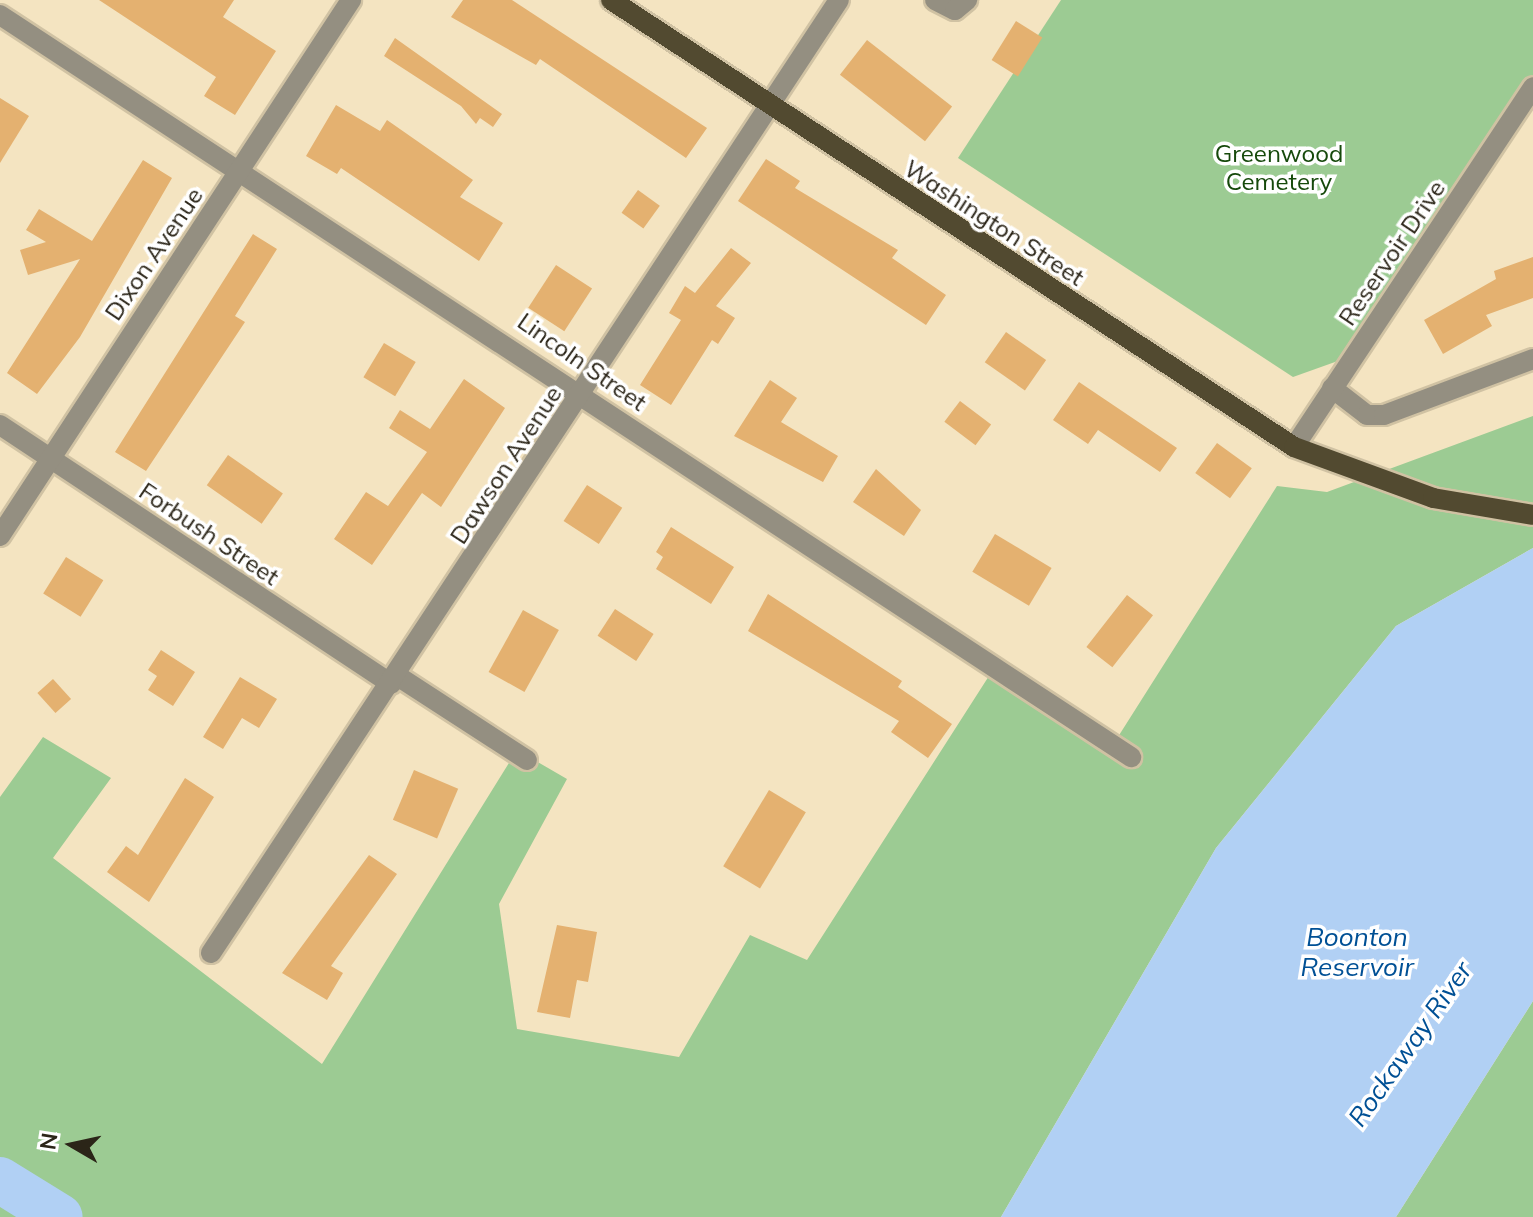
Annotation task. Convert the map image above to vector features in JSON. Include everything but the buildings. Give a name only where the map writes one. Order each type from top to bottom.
[{"type":"main road","name":"Washington Street","points":[[611,0],[1294,447],[1357,474],[1433,498],[1533,515]]},
{"type":"street","name":"Dixon Avenue","points":[[0,536],[351,0]]},
{"type":"street","name":"Dawson Avenue","points":[[211,953],[394,680],[839,0]]},
{"type":"street","points":[[935,0],[955,10],[967,0]]},
{"type":"street","name":"Lincoln Street","points":[[0,15],[1131,757]]},
{"type":"street","name":"Reservoir Drive","points":[[1294,447],[1533,87]]},
{"type":"street","points":[[1332,388],[1367,415],[1384,415],[1533,359]]},
{"type":"street","name":"Forbush Street","points":[[0,425],[394,680],[527,760]]},
{"type":"green space","name":"Greenwood Cemetery","points":[[1061,0],[1533,0],[1533,90],[1363,352],[1293,377],[958,158]]},
{"type":"green space","points":[[1533,416],[1533,548],[1396,626],[1216,848],[1001,1217],[0,1217],[0,797],[43,737],[111,778],[53,858],[322,1064],[517,750],[567,779],[499,904],[517,1029],[679,1057],[750,935],[807,960],[996,665],[1116,740],[1277,486],[1327,492]]},
{"type":"green space","points":[[1533,1001],[1533,1217],[1396,1217]]},
{"type":"water","name":"Boonton Reservoir","points":[[1533,548],[1533,1001],[1396,1217],[1001,1217],[1216,848],[1396,626]]},
{"type":"waterway","name":"Rockaway River","points":[[0,1180],[60,1217]]}]
